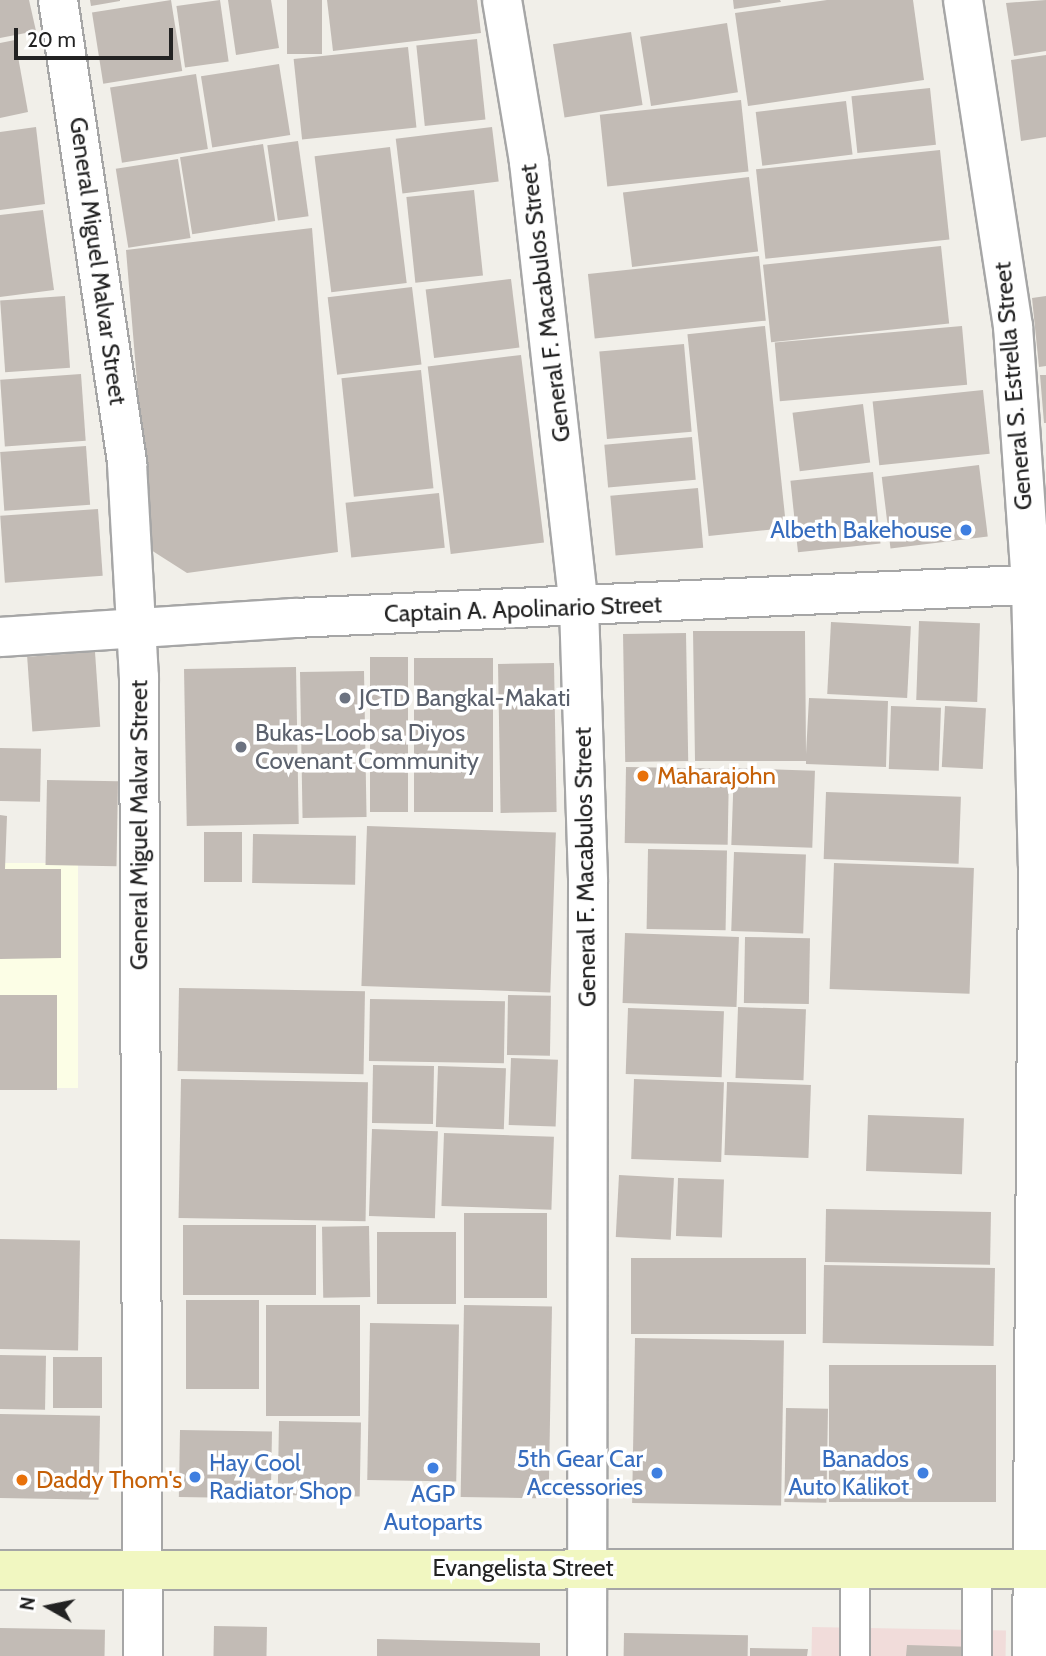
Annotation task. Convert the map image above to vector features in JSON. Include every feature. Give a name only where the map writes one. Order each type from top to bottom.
[{"type":"main road","name":"Evangelista Street","points":[[0,1570],[1039,1569]]},
{"type":"street","name":"General Miguel Malvar Street","points":[[58,0],[127,464],[136,629],[143,1656]]},
{"type":"street","name":"General F. Macabulos Street","points":[[502,0],[529,162],[579,607],[588,882],[587,1656]]},
{"type":"street","name":"General S. Estrella Street","points":[[963,0],[1013,326],[1038,585],[1039,1569],[1032,1656]]},
{"type":"street","name":"Captain A. Apolinario Street","points":[[0,637],[294,618],[1038,585]]},
{"type":"lane","points":[[855,1568],[855,1656]]},
{"type":"lane","points":[[977,1568],[977,1656]]},
{"type":"shaded area","points":[[0,863],[78,863],[78,1088],[0,1088]]},
{"type":"shaded area","points":[[812,1627],[1006,1630],[1006,1656],[811,1656]]},
{"type":"building","points":[[0,0],[29,0],[36,31],[0,38]]},
{"type":"building","points":[[90,0],[120,0],[120,1],[91,6]]},
{"type":"building","points":[[171,0],[182,71],[103,84],[92,13]]},
{"type":"building","points":[[220,0],[229,61],[185,68],[176,6]]},
{"type":"building","points":[[228,0],[271,0],[279,48],[236,55]]},
{"type":"building","points":[[287,0],[322,0],[322,54],[287,54]]},
{"type":"building","points":[[327,0],[477,0],[481,33],[333,51]]},
{"type":"building","points":[[733,0],[780,0],[781,2],[734,9]]},
{"type":"building","points":[[827,0],[913,0],[924,80],[748,106],[735,13]]},
{"type":"building","points":[[1046,0],[1046,51],[1014,56],[1006,3]]},
{"type":"building","points":[[727,23],[738,92],[651,106],[640,37]]},
{"type":"building","points":[[631,32],[643,105],[565,117],[553,44]]},
{"type":"building","points":[[477,39],[485,120],[425,126],[416,45]]},
{"type":"building","points":[[15,40],[28,112],[0,118],[0,43]]},
{"type":"building","points":[[408,47],[416,128],[302,140],[294,59]]},
{"type":"building","points":[[1046,55],[1046,137],[1021,141],[1011,60]]},
{"type":"building","points":[[279,64],[290,135],[212,147],[201,76]]},
{"type":"building","points":[[196,74],[208,149],[122,163],[110,88]]},
{"type":"building","points":[[930,88],[936,145],[857,153],[851,96]]},
{"type":"building","points":[[741,100],[749,172],[607,186],[600,115]]},
{"type":"building","points":[[846,101],[853,155],[762,166],[756,112]]},
{"type":"building","points":[[36,127],[45,204],[0,210],[0,132]]},
{"type":"building","points":[[492,127],[499,182],[402,193],[396,139]]},
{"type":"building","points":[[298,141],[309,216],[278,221],[267,145]]},
{"type":"building","points":[[263,144],[275,221],[192,234],[180,157]]},
{"type":"building","points":[[390,147],[407,283],[331,292],[315,156]]},
{"type":"building","points":[[940,150],[949,240],[765,259],[756,169]]},
{"type":"building","points":[[178,159],[191,238],[128,248],[116,169]]},
{"type":"building","points":[[749,177],[758,251],[632,267],[623,192]]},
{"type":"building","points":[[474,190],[483,276],[415,283],[406,197]]},
{"type":"building","points":[[43,210],[54,290],[0,297],[0,215]]},
{"type":"building","points":[[312,228],[338,552],[187,573],[151,550],[126,250]]},
{"type":"building","points":[[941,246],[949,324],[771,342],[763,265]]},
{"type":"building","points":[[759,256],[766,321],[595,339],[588,274]]},
{"type":"building","points":[[511,279],[519,347],[434,358],[426,289]]},
{"type":"building","points":[[412,287],[422,364],[337,375],[328,297]]},
{"type":"building","points":[[65,296],[70,368],[5,372],[0,301]]},
{"type":"building","points":[[1046,296],[1046,366],[1039,367],[1032,298]]},
{"type":"building","points":[[765,326],[786,528],[709,536],[687,334]]},
{"type":"building","points":[[962,326],[967,385],[780,401],[775,342]]},
{"type":"building","points":[[684,344],[692,432],[607,439],[599,351]]},
{"type":"building","points":[[521,355],[544,543],[451,554],[428,366]]},
{"type":"building","points":[[421,370],[433,488],[354,497],[341,378]]},
{"type":"building","points":[[81,374],[86,441],[5,446],[0,380]]},
{"type":"building","points":[[1040,375],[1046,375],[1046,423],[1044,423]]},
{"type":"building","points":[[983,390],[990,454],[879,465],[873,402]]},
{"type":"building","points":[[863,404],[870,463],[800,471],[793,413]]},
{"type":"building","points":[[692,437],[696,480],[608,488],[604,445]]},
{"type":"building","points":[[86,446],[90,505],[4,511],[0,452]]},
{"type":"building","points":[[979,465],[988,536],[891,548],[882,477]]},
{"type":"building","points":[[873,472],[881,544],[798,552],[790,481]]},
{"type":"building","points":[[698,488],[703,548],[616,555],[610,496]]},
{"type":"building","points":[[439,493],[445,548],[351,558],[346,503]]},
{"type":"building","points":[[98,509],[103,576],[5,583],[0,516]]},
{"type":"building","points":[[919,621],[980,623],[977,702],[916,700]]},
{"type":"building","points":[[831,622],[911,626],[907,698],[827,694]]},
{"type":"building","points":[[693,631],[805,631],[806,754],[809,698],[888,701],[886,767],[806,764],[806,761],[695,761]]},
{"type":"building","points":[[686,633],[688,761],[625,762],[623,634]]},
{"type":"building","points":[[95,652],[100,727],[32,732],[27,657]]},
{"type":"building","points":[[370,657],[408,657],[408,812],[370,812]]},
{"type":"building","points":[[414,658],[493,658],[493,812],[414,812]]},
{"type":"building","points":[[554,663],[557,812],[501,813],[498,664]]},
{"type":"building","name":"Bukas-Loob sa Diyos Covenant Community","points":[[296,667],[299,824],[187,826],[184,669]]},
{"type":"building","points":[[364,671],[367,817],[303,818],[300,672]]},
{"type":"building","points":[[891,706],[941,708],[939,771],[889,769]]},
{"type":"building","points":[[945,706],[986,708],[983,769],[942,767]]},
{"type":"building","points":[[0,748],[41,749],[40,802],[0,801]]},
{"type":"building","points":[[626,767],[729,769],[728,845],[625,843]]},
{"type":"building","points":[[734,768],[815,771],[812,848],[731,845]]},
{"type":"building","points":[[47,780],[118,781],[117,866],[46,865]]},
{"type":"building","points":[[826,792],[961,797],[959,864],[824,859]]},
{"type":"building","points":[[0,815],[7,816],[5,869],[61,869],[61,958],[0,959]]},
{"type":"building","points":[[367,826],[556,833],[550,992],[361,986]]},
{"type":"building","points":[[204,832],[242,832],[242,882],[204,882]]},
{"type":"building","points":[[253,834],[356,836],[355,885],[252,883]]},
{"type":"building","points":[[648,849],[727,850],[726,930],[647,929]]},
{"type":"building","points":[[734,852],[806,855],[803,933],[731,931]]},
{"type":"building","points":[[834,863],[974,868],[970,994],[830,989]]},
{"type":"building","points":[[625,933],[739,937],[736,1007],[623,1003]]},
{"type":"building","points":[[745,937],[810,938],[809,1004],[744,1003]]},
{"type":"building","points":[[179,988],[365,991],[364,1074],[178,1071]]},
{"type":"building","points":[[0,995],[57,995],[57,1090],[0,1090]]},
{"type":"building","points":[[508,995],[551,996],[550,1056],[507,1055]]},
{"type":"building","points":[[370,999],[505,1001],[504,1063],[369,1061]]},
{"type":"building","points":[[738,1007],[806,1009],[803,1080],[736,1078]]},
{"type":"building","points":[[628,1008],[724,1011],[722,1077],[626,1074]]},
{"type":"building","points":[[511,1058],[558,1060],[556,1127],[509,1125]]},
{"type":"building","points":[[373,1065],[434,1066],[433,1124],[372,1123]]},
{"type":"building","points":[[438,1066],[506,1068],[504,1129],[436,1127]]},
{"type":"building","points":[[181,1079],[368,1082],[366,1221],[179,1218]]},
{"type":"building","points":[[634,1079],[724,1082],[721,1162],[631,1159]]},
{"type":"building","points":[[727,1082],[811,1085],[808,1158],[724,1155]]},
{"type":"building","points":[[868,1115],[964,1118],[962,1174],[866,1171]]},
{"type":"building","points":[[372,1129],[438,1131],[435,1218],[369,1216]]},
{"type":"building","points":[[444,1133],[554,1137],[551,1210],[441,1206]]},
{"type":"building","points":[[619,1175],[674,1178],[671,1240],[616,1237]]},
{"type":"building","points":[[678,1178],[724,1180],[722,1238],[676,1236]]},
{"type":"building","points":[[826,1209],[991,1212],[990,1265],[825,1262]]},
{"type":"building","points":[[464,1213],[547,1213],[547,1298],[464,1298]]},
{"type":"building","points":[[183,1225],[316,1225],[316,1295],[183,1295]]},
{"type":"building","points":[[369,1226],[370,1297],[323,1298],[322,1227]]},
{"type":"building","points":[[377,1232],[456,1232],[456,1304],[377,1304]]},
{"type":"building","points":[[0,1239],[80,1240],[78,1350],[0,1349]]},
{"type":"building","points":[[631,1258],[806,1258],[806,1334],[631,1334]]},
{"type":"building","points":[[824,1265],[995,1268],[994,1346],[823,1343]]},
{"type":"building","points":[[186,1300],[259,1300],[259,1389],[186,1389]]},
{"type":"building","points":[[266,1305],[360,1305],[360,1416],[266,1416]]},
{"type":"building","points":[[464,1305],[552,1307],[549,1499],[461,1497]]},
{"type":"building","points":[[370,1323],[459,1325],[456,1482],[367,1480]]},
{"type":"building","points":[[635,1338],[784,1341],[781,1506],[632,1503]]},
{"type":"building","points":[[0,1355],[46,1356],[45,1410],[0,1409]]},
{"type":"building","points":[[53,1357],[102,1357],[102,1408],[53,1408]]},
{"type":"building","points":[[829,1365],[996,1365],[996,1502],[829,1502]]},
{"type":"building","points":[[786,1408],[828,1409],[826,1503],[784,1502]]},
{"type":"building","points":[[0,1414],[100,1416],[99,1500],[0,1498]]},
{"type":"building","points":[[279,1421],[361,1422],[360,1496],[278,1495]]},
{"type":"building","points":[[180,1430],[272,1432],[271,1499],[179,1497]]},
{"type":"building","points":[[214,1626],[267,1627],[266,1656],[213,1656]]},
{"type":"building","points":[[0,1628],[105,1630],[105,1656],[0,1656]]},
{"type":"building","points":[[624,1633],[748,1635],[748,1656],[624,1656]]},
{"type":"building","points":[[377,1639],[540,1643],[540,1656],[377,1656]]},
{"type":"building","points":[[907,1645],[975,1647],[974,1656],[906,1656]]},
{"type":"building","points":[[750,1648],[808,1649],[807,1656],[750,1656]]},
{"type":"place","name":"Albeth Bakehouse","points":[[966,530]]},
{"type":"place","name":"JCTD Bangkal-Makati","points":[[345,698]]},
{"type":"place","name":"Bukas-Loob sa Diyos Covenant Community","points":[[241,747]]},
{"type":"place","name":"Maharajohn","points":[[643,776]]},
{"type":"place","name":"AGP Autoparts","points":[[433,1468]]},
{"type":"place","name":"5th Gear Car Accessories","points":[[657,1473]]},
{"type":"place","name":"Banados Auto Kalikot","points":[[923,1473]]},
{"type":"place","name":"Hay Cool Radiator Shop","points":[[195,1477]]},
{"type":"place","name":"Daddy Thom's","points":[[22,1480]]}]
